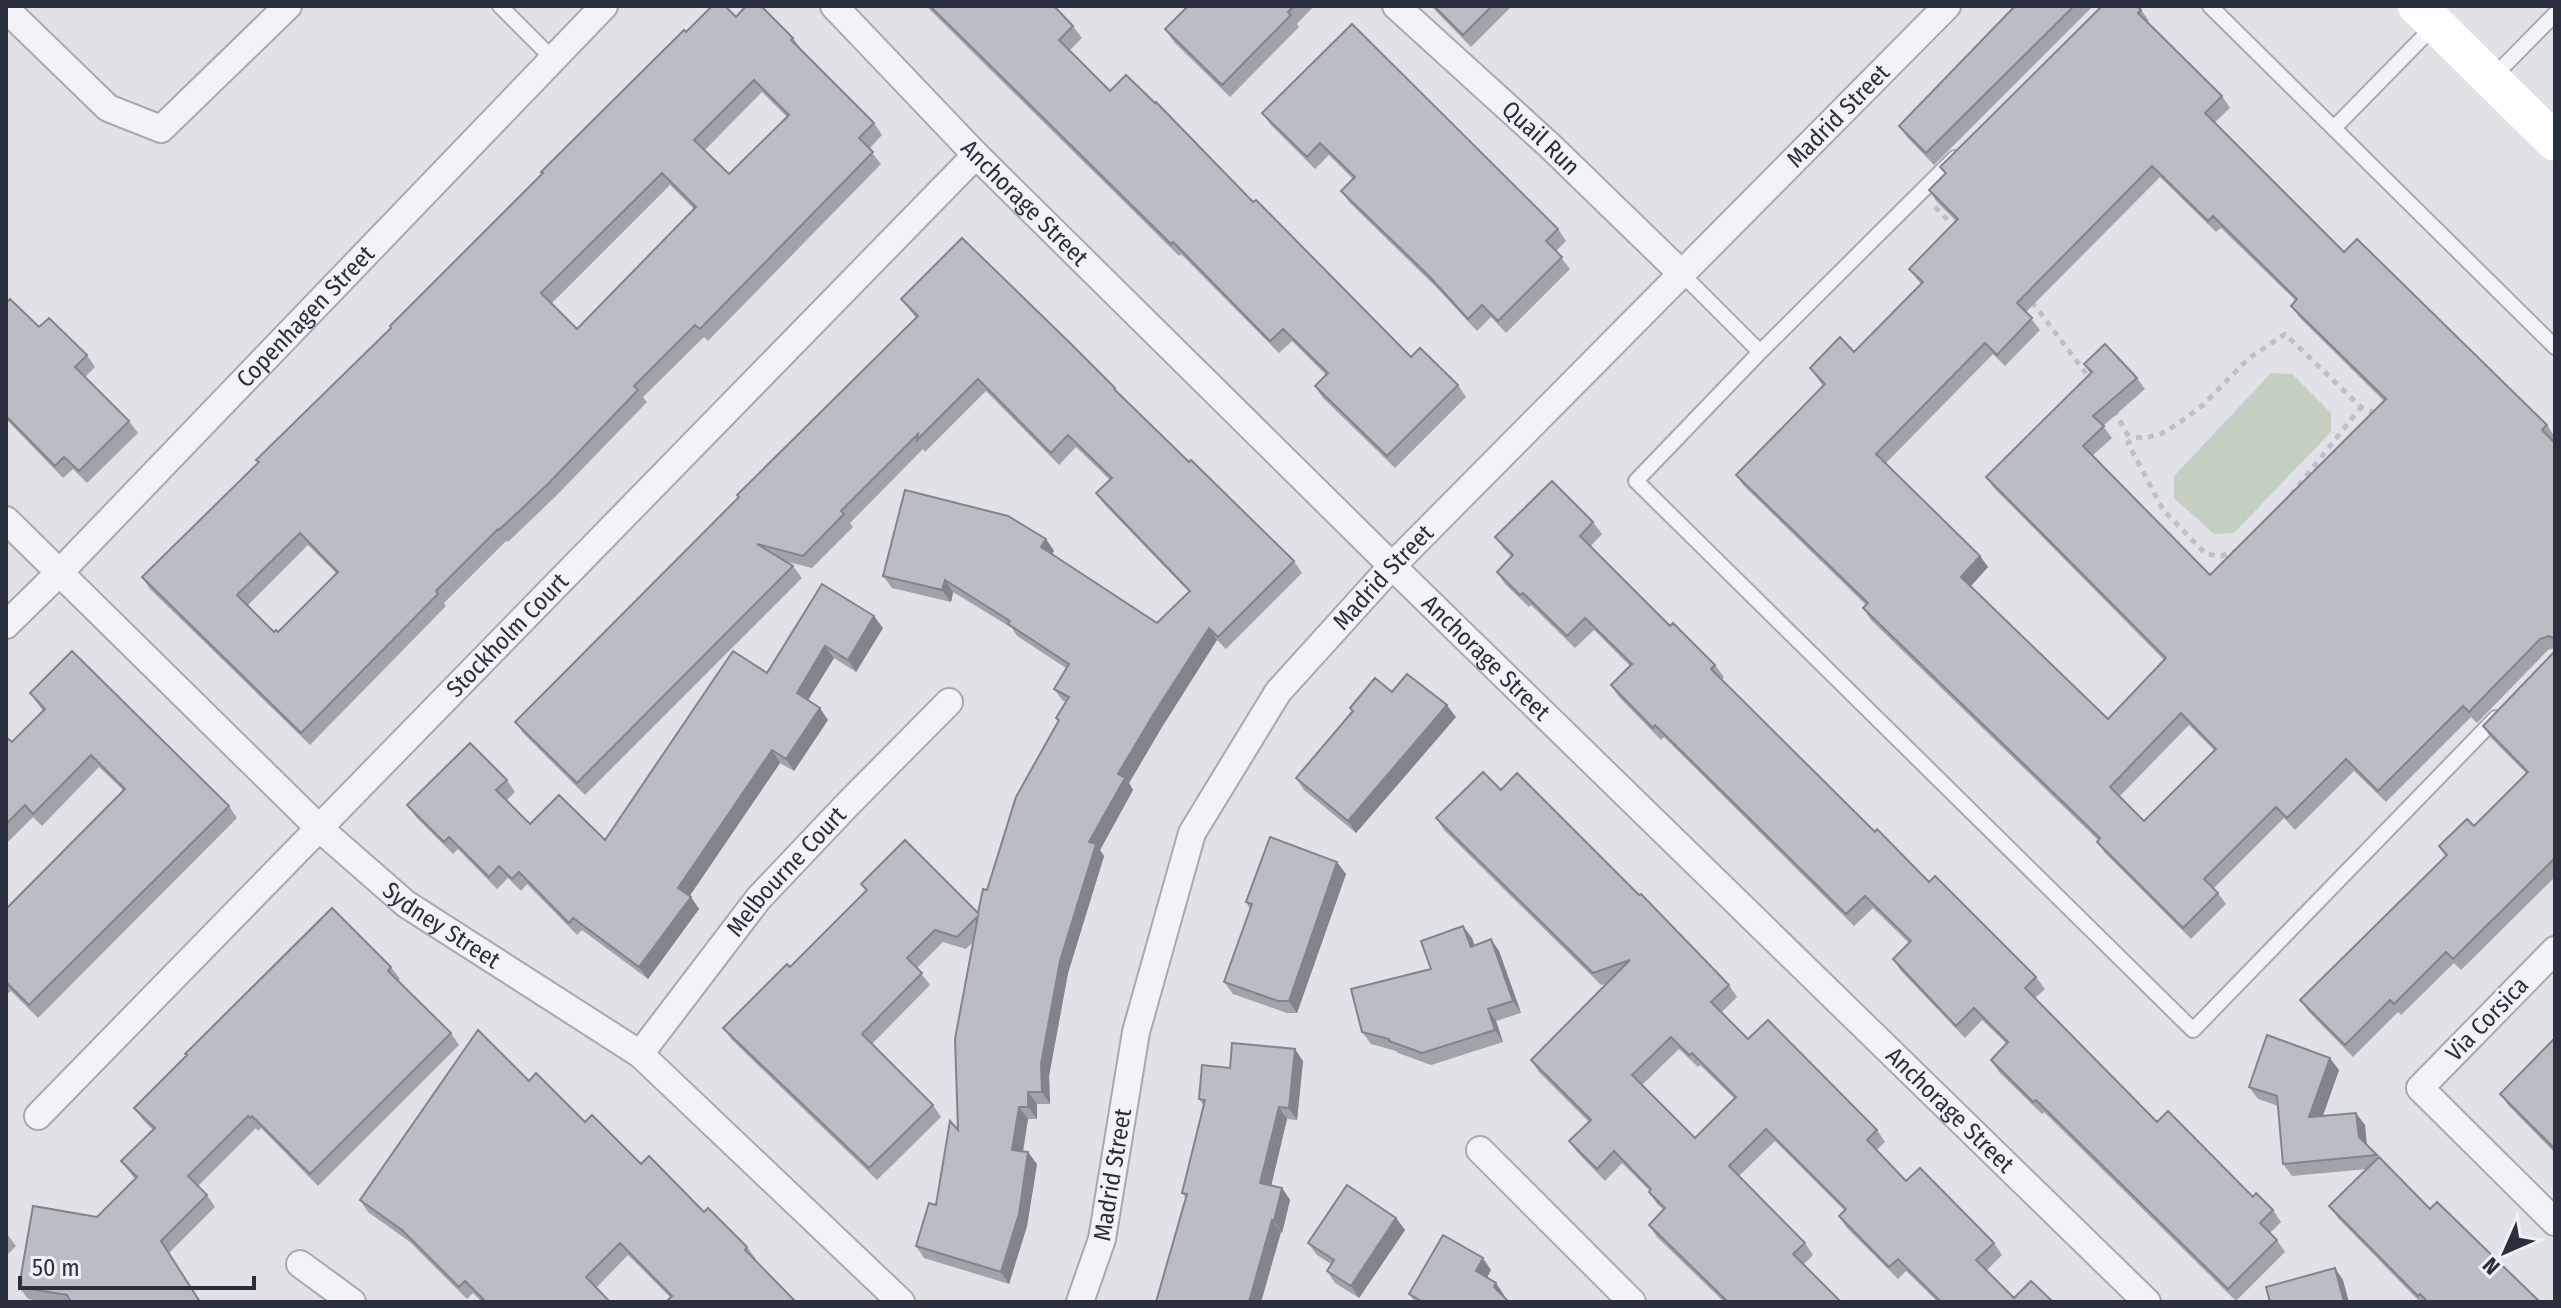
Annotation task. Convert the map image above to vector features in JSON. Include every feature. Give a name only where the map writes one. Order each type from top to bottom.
[{"type":"main road","points":[[2427,15],[2555,142]]},
{"type":"street","points":[[6,9],[108,108],[161,129],[288,6]]},
{"type":"street","name":"Copenhagen Street","points":[[6,625],[604,6]]},
{"type":"street","name":"Anchorage Street","points":[[834,6],[976,155],[1392,566],[2147,1302]]},
{"type":"street","name":"Quail Run","points":[[1396,6],[1549,145],[1682,274]]},
{"type":"street","name":"Madrid Street","points":[[1080,1302],[1102,1239],[1136,1032],[1192,833],[1278,692],[1392,566],[1947,6]]},
{"type":"street","name":"Stockholm Court","points":[[38,1116],[976,155]]},
{"type":"street","name":"Sydney Street","points":[[6,520],[319,828],[406,904],[640,1054],[901,1302]]},
{"type":"street","name":"Melbourne Court","points":[[640,1054],[758,899],[949,702]]},
{"type":"street","name":"Via Corsica","points":[[2555,950],[2420,1088],[2555,1222]]},
{"type":"street","points":[[1480,1150],[1632,1302]]},
{"type":"street","points":[[300,1264],[352,1302]]},
{"type":"lane","points":[[500,6],[553,59]]},
{"type":"lane","points":[[2210,6],[2555,347]]},
{"type":"lane","points":[[2491,79],[2555,14]]},
{"type":"lane","points":[[2334,128],[2427,15]]},
{"type":"lane","points":[[1964,149],[1760,352],[1636,481],[2193,1030],[2511,702]]},
{"type":"lane","points":[[1682,274],[1760,352]]},
{"type":"path","points":[[1921,192],[1960,231]]},
{"type":"path","points":[[2029,299],[2098,390]]},
{"type":"path","points":[[2248,543],[2237,551],[2221,556],[2206,554],[2163,510],[2128,443],[2133,438],[2163,433],[2179,423],[2203,405],[2248,359],[2285,334],[2361,407],[2385,417]]},
{"type":"path","points":[[2106,400],[2131,441]]},
{"type":"path","points":[[2286,501],[2361,407]]},
{"type":"path","points":[[2212,555],[2219,568]]},
{"type":"green space","points":[[2271,373],[2292,374],[2331,413],[2331,432],[2234,533],[2214,534],[2174,498],[2174,476]]},
{"type":"building","points":[[712,6],[725,6],[736,17],[746,6],[761,6],[874,123],[859,138],[873,152],[700,329],[695,325],[634,386],[638,390],[549,483],[436,591],[438,594],[301,733],[142,577],[259,462],[256,460],[391,328],[541,172],[684,30],[686,32]],"holes":[[[754,80],[789,115],[729,174],[694,140]],[[662,173],[696,207],[577,329],[541,293]],[[300,533],[338,572],[278,632],[274,632],[237,595]]]},
{"type":"building","points":[[930,6],[1054,6],[1073,26],[1059,40],[1110,91],[1126,75],[1253,202],[1256,200],[1411,357],[1420,348],[1458,385],[1387,456],[1315,386],[1328,373],[1283,329],[1270,341],[1173,242],[1171,244]]},
{"type":"building","points":[[1188,6],[1294,6],[1288,12],[1291,15],[1222,85],[1165,29]]},
{"type":"building","points":[[1434,6],[1492,6],[1463,35]]},
{"type":"building","points":[[2015,6],[2074,6],[1926,153],[1899,126]]},
{"type":"building","points":[[2102,6],[2137,6],[2141,10],[2138,13],[2222,96],[2205,113],[2344,252],[2357,239],[2547,425],[2542,430],[2555,443],[2555,639],[2549,636],[2540,639],[2469,712],[2463,706],[2378,791],[2346,759],[2287,818],[2276,807],[2204,879],[2218,893],[2183,928],[2097,842],[2100,838],[1863,608],[1868,603],[1736,475],[1825,384],[1810,368],[1840,337],[1854,352],[1923,282],[1909,269],[1958,219],[1929,190],[1946,173],[1940,167]],"holes":[[[2152,166],[2208,221],[2213,216],[2297,299],[2291,306],[2386,399],[2210,575],[2083,446],[2104,426],[2093,416],[2137,378],[2105,344],[2084,364],[2092,372],[1986,477],[2166,658],[2108,719],[1961,577],[1980,556],[1876,454],[1985,343],[1997,355],[2032,318],[2017,303]],[[2181,713],[2216,749],[2144,821],[2110,787]]]},
{"type":"building","points":[[1352,24],[1558,229],[1546,241],[1562,257],[1498,321],[1482,305],[1468,319],[1429,276],[1341,191],[1355,177],[1320,143],[1307,157],[1262,113]]},
{"type":"building","points":[[962,238],[1294,561],[1218,637],[1209,628],[1118,774],[1125,778],[1089,842],[1096,844],[1060,961],[1041,1064],[1042,1092],[1028,1092],[1028,1107],[1019,1107],[1012,1150],[1028,1152],[1019,1214],[1001,1272],[916,1246],[929,1203],[936,1205],[950,1121],[958,1130],[955,1039],[978,916],[957,937],[935,930],[907,958],[922,973],[862,1034],[933,1105],[869,1168],[723,1028],[867,890],[861,884],[905,840],[978,913],[983,889],[987,890],[1016,797],[1069,697],[1054,689],[1069,664],[1008,624],[1010,621],[945,580],[942,590],[883,576],[905,490],[1008,516],[1046,539],[1041,547],[1157,623],[1190,591],[1096,493],[1112,478],[1068,435],[1051,453],[978,379],[841,511],[844,514],[803,556],[757,544],[793,566],[577,783],[515,722],[918,316],[901,299]]},
{"type":"building","points":[[10,299],[39,327],[49,318],[87,355],[75,367],[129,421],[79,471],[64,457],[55,466],[6,416],[6,303]]},
{"type":"building","points":[[1552,481],[1593,522],[1580,536],[1670,626],[1673,623],[1715,665],[1711,669],[1875,832],[1877,829],[1929,882],[1935,876],[2036,977],[2025,988],[2157,1122],[2168,1111],[2253,1197],[2256,1193],[2273,1210],[2260,1223],[2277,1240],[2228,1289],[2036,1100],[2033,1102],[1991,1060],[2008,1042],[1974,1008],[1956,1026],[1893,959],[1911,941],[1865,896],[1846,914],[1611,685],[1632,664],[1585,618],[1567,636],[1497,572],[1513,555],[1495,537]]},
{"type":"building","points":[[822,584],[874,616],[848,660],[825,646],[797,693],[820,708],[786,759],[772,750],[678,888],[691,897],[639,967],[573,918],[569,923],[519,872],[512,879],[499,866],[489,877],[449,837],[444,842],[407,805],[470,743],[507,780],[496,790],[530,824],[559,795],[605,840],[733,651],[767,673]]},
{"type":"building","points":[[72,651],[229,806],[29,1005],[6,982],[6,909],[125,789],[91,755],[33,814],[25,805],[6,824],[6,737],[12,742],[45,709],[30,693]]},
{"type":"building","points":[[2555,651],[2555,858],[2453,959],[2446,952],[2394,1004],[2390,1000],[2345,1045],[2300,1000],[2447,855],[2439,846],[2467,819],[2474,826],[2528,772],[2483,726]]},
{"type":"building","points":[[1407,674],[1447,705],[1348,821],[1296,778],[1353,711],[1350,708],[1375,678],[1392,692]]},
{"type":"building","points":[[1483,772],[1501,790],[1517,773],[1729,985],[1711,1002],[1748,1039],[1768,1020],[1877,1130],[1867,1140],[1906,1181],[1920,1168],[1994,1243],[1976,1260],[2014,1298],[2031,1281],[2053,1302],[1941,1302],[1898,1259],[1889,1267],[1839,1216],[1846,1209],[1766,1129],[1729,1166],[1805,1243],[1793,1254],[1841,1302],[1728,1302],[1649,1225],[1665,1208],[1614,1151],[1597,1169],[1569,1141],[1591,1120],[1531,1060],[1630,960],[1593,973],[1436,818]],"holes":[[[1671,1037],[1689,1055],[1692,1053],[1736,1097],[1695,1138],[1632,1075]]]},
{"type":"building","points":[[1270,837],[1337,862],[1289,1001],[1278,1001],[1224,982],[1252,904],[1246,902]]},
{"type":"building","points":[[332,908],[391,967],[388,971],[451,1033],[310,1174],[252,1116],[248,1116],[188,1176],[207,1195],[161,1241],[200,1302],[71,1302],[67,1295],[19,1287],[33,1206],[97,1217],[137,1177],[121,1161],[155,1128],[134,1108]]},
{"type":"building","points":[[1463,926],[1471,947],[1491,939],[1513,1001],[1488,1009],[1495,1030],[1422,1053],[1362,1032],[1351,989],[1431,969],[1421,941]]},
{"type":"building","points":[[478,1030],[529,1081],[536,1073],[585,1122],[592,1115],[641,1164],[649,1156],[704,1212],[708,1208],[796,1302],[666,1302],[672,1296],[620,1243],[586,1277],[610,1302],[486,1302],[465,1281],[459,1287],[402,1230],[360,1200]]},
{"type":"building","points":[[2267,1035],[2330,1058],[2309,1117],[2356,1113],[2359,1137],[2377,1155],[2283,1164],[2277,1096],[2249,1087]]},
{"type":"building","points":[[2555,1038],[2555,1149],[2500,1094]]},
{"type":"building","points":[[1232,1043],[1295,1049],[1289,1108],[1279,1107],[1260,1183],[1282,1188],[1274,1221],[1249,1302],[1156,1302],[1187,1194],[1182,1193],[1205,1100],[1199,1099],[1202,1065],[1230,1068]]},
{"type":"building","points":[[2379,1157],[2430,1209],[2437,1202],[2540,1302],[2428,1302],[2420,1294],[2418,1296],[2329,1206]]},
{"type":"building","points":[[1347,1185],[1396,1218],[1351,1286],[1327,1271],[1334,1260],[1308,1243]]},
{"type":"building","points":[[1443,1235],[1483,1258],[1476,1271],[1496,1283],[1494,1287],[1509,1302],[1423,1302],[1409,1294]]},
{"type":"building","points":[[2335,1268],[2344,1302],[2270,1302],[2266,1287]]}]
